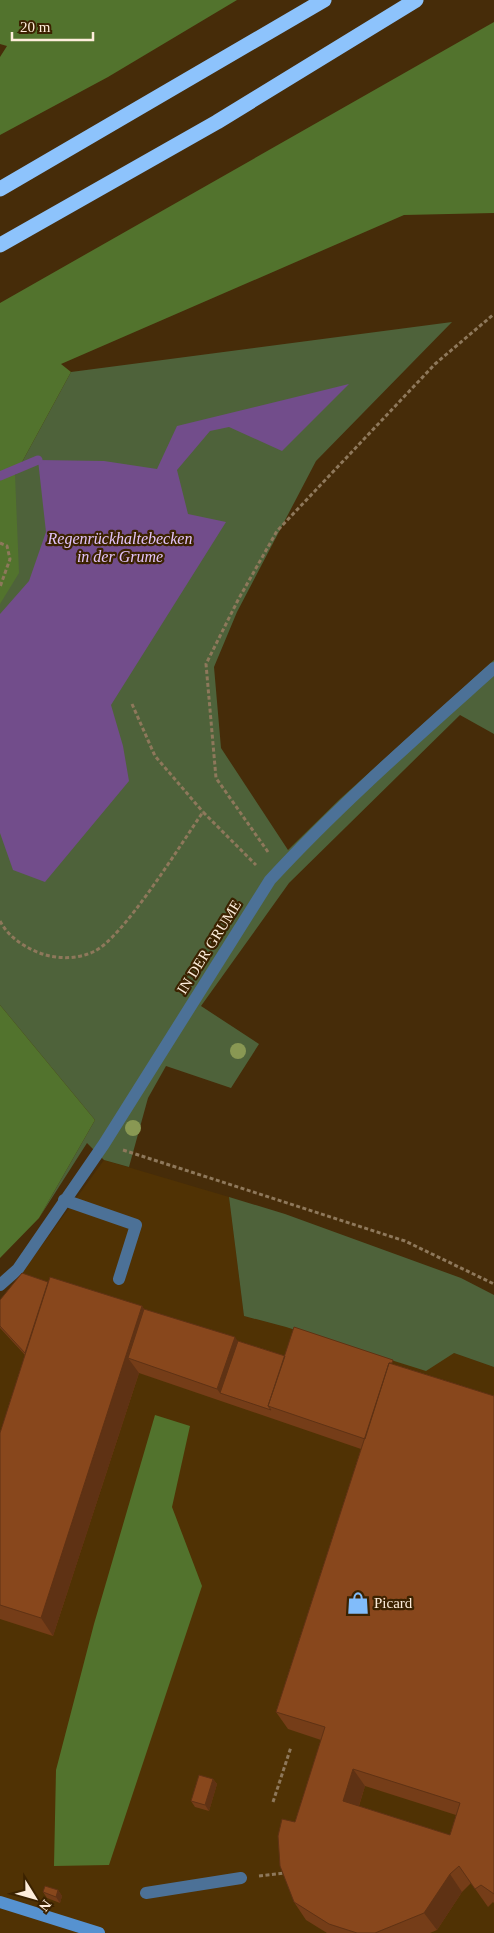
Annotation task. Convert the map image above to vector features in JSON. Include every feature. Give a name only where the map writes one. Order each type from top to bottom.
[{"type":"highway","points":[[0,189],[324,0]]},
{"type":"highway","points":[[0,245],[216,122],[416,0]]},
{"type":"main road","points":[[0,1902],[99,1933]]},
{"type":"lane","name":"IN DER GRUME","points":[[0,1285],[18,1269],[104,1144],[270,880],[353,794],[494,668]]},
{"type":"lane","points":[[64,1200],[136,1225],[119,1279]]},
{"type":"lane","points":[[146,1893],[241,1878]]},
{"type":"path","points":[[280,869],[216,778],[206,664],[238,600],[277,531],[434,364],[494,314]]},
{"type":"path","points":[[0,544],[7,546],[10,559],[0,587]]},
{"type":"path","points":[[132,704],[156,756],[203,812],[270,880]]},
{"type":"path","points":[[0,921],[6,931],[24,946],[47,956],[71,958],[94,952],[119,932],[203,812]]},
{"type":"path","points":[[104,1144],[404,1242],[494,1284]]},
{"type":"path","points":[[273,1802],[291,1747]]},
{"type":"path","points":[[241,1878],[291,1872]]},
{"type":"shaded area","points":[[104,1160],[229,1197],[244,1316],[286,1327],[454,1353],[494,1367],[494,1933],[0,1933],[0,1303]]},
{"type":"green space","points":[[0,0],[237,0],[108,77],[0,135],[0,57],[7,46],[0,44]]},
{"type":"green space","points":[[494,22],[494,213],[404,215],[61,364],[71,372],[15,475],[19,573],[0,604],[0,303]]},
{"type":"green space","points":[[452,322],[316,461],[237,612],[214,667],[221,748],[288,850],[340,799],[494,660],[494,734],[460,715],[289,883],[201,1006],[259,1044],[231,1088],[166,1066],[148,1098],[129,1167],[104,1160],[87,1143],[39,1218],[95,1120],[0,1005],[0,513],[15,475],[71,372]]},
{"type":"green space","points":[[0,1005],[95,1120],[39,1218],[0,1258]]},
{"type":"green space","points":[[229,1197],[285,1214],[461,1278],[494,1295],[494,1367],[454,1353],[426,1371],[286,1327],[244,1316]]},
{"type":"green space","points":[[155,1415],[190,1426],[172,1507],[202,1586],[109,1865],[54,1866],[56,1770],[94,1624]]},
{"type":"water","name":"Regenrückhaltebecken in der Grume","points":[[349,384],[282,451],[229,427],[210,431],[177,470],[188,514],[226,522],[111,705],[123,746],[129,781],[45,882],[13,870],[0,833],[0,614],[29,581],[46,532],[38,460],[104,461],[157,469],[177,426]]},
{"type":"building","points":[[22,1273],[48,1282],[25,1353],[0,1326],[0,1300]]},
{"type":"building","points":[[50,1277],[142,1306],[41,1618],[0,1605],[0,1433]]},
{"type":"building","points":[[144,1309],[235,1337],[217,1389],[128,1358]]},
{"type":"building","points":[[294,1327],[393,1360],[392,1363],[389,1363],[365,1439],[268,1406]]},
{"type":"building","points":[[238,1341],[285,1356],[268,1406],[271,1410],[220,1393]]},
{"type":"building","points":[[389,1363],[494,1396],[494,1894],[481,1885],[475,1889],[459,1866],[450,1874],[424,1913],[375,1933],[357,1933],[329,1924],[294,1902],[280,1866],[278,1836],[282,1819],[295,1822],[325,1727],[276,1712]],"holes":[[[353,1769],[460,1803],[450,1835],[343,1801]]]},
{"type":"building","points":[[199,1775],[213,1779],[205,1805],[191,1801]]},
{"type":"building","points":[[45,1886],[58,1890],[56,1897],[43,1892]]},
{"type":"waterway","points":[[0,476],[38,460]]},
{"type":"place","name":"Picard","points":[[358,1603]]}]
